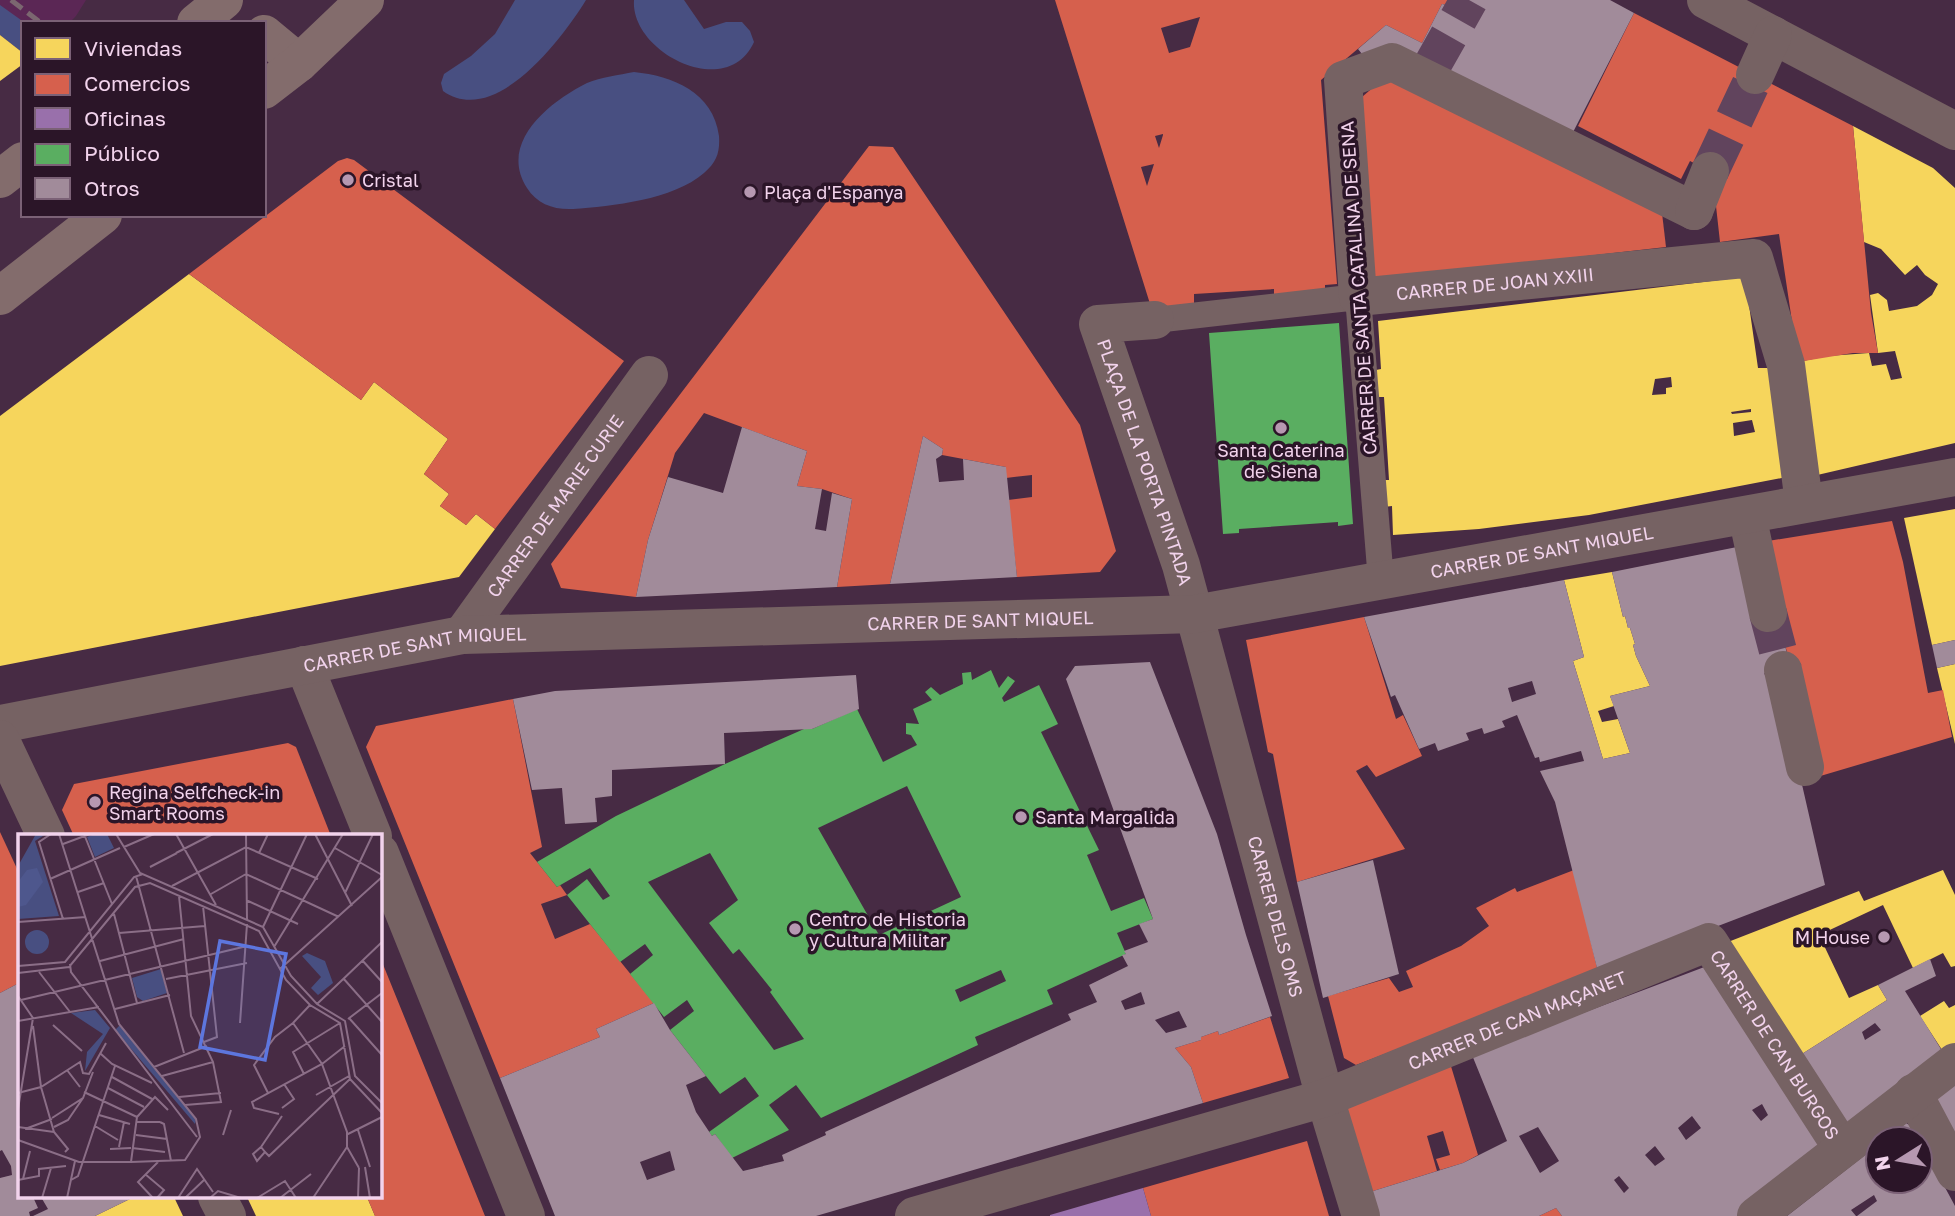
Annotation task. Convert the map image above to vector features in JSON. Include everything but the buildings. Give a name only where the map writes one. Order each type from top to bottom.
[{"type":"main road","points":[[198,21],[224,0],[249,21]]},
{"type":"main road","points":[[266,88],[299,63],[365,0]]},
{"type":"main road","points":[[266,36],[299,63]]},
{"type":"main road","points":[[0,179],[21,163]]},
{"type":"main road","points":[[0,296],[100,217]]},
{"type":"street","points":[[1706,0],[1955,131]]},
{"type":"street","points":[[1755,75],[1773,35]]},
{"type":"street","name":"CARRER DE SANTA CATALINA DE SENA","points":[[1358,297],[1343,80],[1392,62],[1426,73],[1694,211]]},
{"type":"street","points":[[1709,261],[1694,211],[1710,171]]},
{"type":"street","name":"CARRER DE JOAN XXIII","points":[[1358,297],[1754,258],[1786,365],[1804,503]]},
{"type":"street","name":"PLAÇA DE LA PORTA PINTADA","points":[[1155,320],[1098,324],[1181,565],[1195,614]]},
{"type":"street","name":"CARRER DE MARIE CURIE","points":[[462,635],[649,375]]},
{"type":"street","name":"CARRER DE SANT MIQUEL","points":[[0,724],[462,635],[1195,614],[1955,477]]},
{"type":"street","points":[[1747,515],[1768,613]]},
{"type":"street","name":"CARRER DELS OMS","points":[[1195,614],[1325,1098],[1361,1216]]},
{"type":"street","points":[[304,665],[372,834]]},
{"type":"street","points":[[1783,670],[1805,767]]},
{"type":"street","points":[[0,738],[45,834]]},
{"type":"street","points":[[382,858],[526,1216]]},
{"type":"street","name":"CARRER DE CAN MAÇANET","points":[[914,1216],[1325,1098],[1709,942]]},
{"type":"street","name":"CARRER DE CAN BURGOS","points":[[1709,942],[1842,1148]]},
{"type":"street","points":[[1756,1216],[1955,1062]]},
{"type":"street","points":[[1913,1093],[1955,1172]]},
{"type":"street","points":[[217,1198],[226,1216]]},
{"type":"lane","name":"CARRER DE JOAN XXIII","points":[[1155,320],[1358,297]]},
{"type":"lane","name":"CARRER DE SANTA CATALINA DE SENA","points":[[1358,297],[1381,581]]},
{"type":"shaded area","points":[[0,0],[86,0],[71,21],[21,21],[21,51],[0,35]]},
{"type":"shaded area","points":[[515,0],[586,0],[544,56],[505,89],[484,98],[463,99],[443,91],[441,83],[444,74],[471,56],[495,34]]},
{"type":"shaded area","points":[[634,0],[684,0],[704,29],[726,22],[742,22],[750,31],[754,42],[741,60],[723,68],[703,69],[682,63],[663,52],[647,37],[637,19]]},
{"type":"shaded area","points":[[0,5],[21,20],[21,51],[0,35]]},
{"type":"shaded area","points":[[634,72],[676,82],[700,97],[709,108],[719,136],[718,152],[712,165],[676,190],[642,200],[566,209],[547,205],[536,198],[527,188],[520,171],[519,155],[523,140],[532,126],[558,101],[587,83]]},
{"type":"tunnel","points":[[1430,69],[1469,0]]},
{"type":"tunnel","points":[[1710,171],[1755,75]]},
{"type":"tunnel","points":[[1768,613],[1783,670]]},
{"type":"railway","points":[[11,0],[38,21]]},
{"type":"place","name":"Cristal","points":[[348,180]]},
{"type":"place","name":"Plaça d'Espanya","points":[[750,192]]},
{"type":"place","name":"Santa Caterina de Siena","points":[[1281,428]]},
{"type":"place","name":"Regina Selfcheck-in Smart Rooms","points":[[95,802]]},
{"type":"place","name":"Santa Margalida","points":[[1021,817]]},
{"type":"place","name":"Centro de Historia y Cultura Militar","points":[[795,929]]},
{"type":"place","name":"M House","points":[[1884,937]]}]
